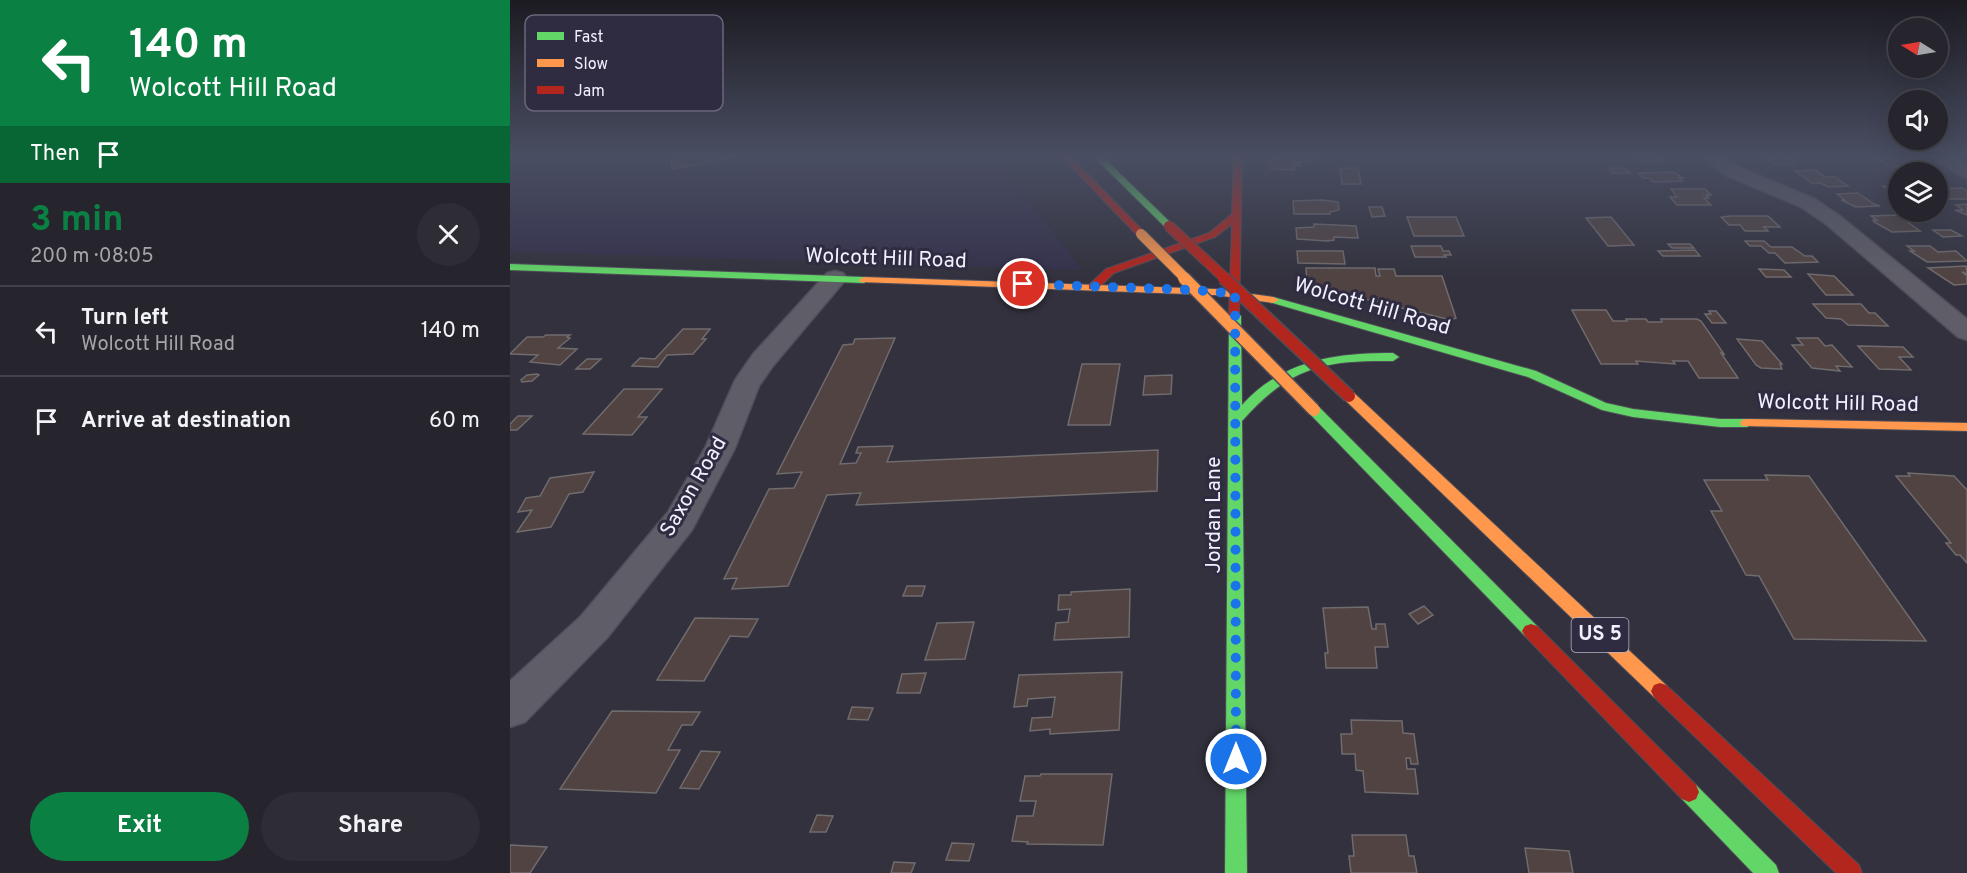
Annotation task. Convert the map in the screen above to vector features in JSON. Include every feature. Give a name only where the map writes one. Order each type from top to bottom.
[{"type":"main road","name":"US 5","points":[[1106,198],[1768,873]]},
{"type":"main road","name":"US 5","points":[[1140,198],[1851,873]]},
{"type":"main road","name":"Jordan Lane","points":[[1236,873],[1235,294],[1237,198]]},
{"type":"main road","points":[[1093,287],[1110,271],[1212,235],[1237,215]]},
{"type":"main road","name":"Wolcott Hill Road","points":[[510,267],[821,293],[1093,287],[1235,294],[1273,300],[1488,367],[1532,374],[1602,406]]},
{"type":"main road","name":"Wolcott Hill Road","points":[[1197,311],[1235,315],[1293,328]]},
{"type":"main road","name":"Wolcott Hill Road","points":[[1235,420],[1250,400],[1268,384],[1304,365],[1346,356],[1399,359],[1349,344]]},
{"type":"main road","name":"Wolcott Hill Road","points":[[1558,401],[1602,406],[1650,416],[1720,423],[1967,427]]},
{"type":"street","points":[[1796,198],[1808,203],[1833,220],[1967,332]]},
{"type":"street","name":"Saxon Road","points":[[510,708],[594,627],[680,521],[720,448],[745,386],[763,360],[821,293]]},
{"type":"shaded area","points":[[510,198],[1026,198],[1082,270],[510,251]]},
{"type":"building","points":[[1671,198],[1709,198],[1704,198],[1711,205],[1677,205]]},
{"type":"building","points":[[1842,198],[1865,198],[1880,206],[1856,207],[1841,200],[1845,200]]},
{"type":"building","points":[[1948,198],[1967,198],[1948,199]]},
{"type":"building","points":[[1293,201],[1338,202],[1339,210],[1330,212],[1330,214],[1294,214]]},
{"type":"building","points":[[1967,204],[1967,215],[1955,210],[1963,210],[1956,205]]},
{"type":"building","points":[[1369,207],[1382,207],[1385,216],[1372,217]]},
{"type":"building","points":[[1888,215],[1888,222],[1908,222],[1920,231],[1892,232],[1874,222],[1873,220],[1877,220],[1871,216]]},
{"type":"building","points":[[1768,216],[1780,227],[1764,227],[1768,231],[1745,231],[1740,225],[1729,225],[1721,217]]},
{"type":"building","points":[[1407,217],[1456,217],[1464,236],[1414,236]]},
{"type":"building","points":[[1611,217],[1634,245],[1608,246],[1586,218]]},
{"type":"building","points":[[1314,224],[1356,226],[1358,238],[1334,237],[1334,240],[1327,241],[1297,239],[1296,228],[1314,227]]},
{"type":"building","points":[[1933,230],[1951,230],[1962,236],[1943,237]]},
{"type":"building","points":[[1745,241],[1764,241],[1771,247],[1792,247],[1805,256],[1812,256],[1818,262],[1785,263],[1775,253],[1769,253],[1761,246],[1750,246]]},
{"type":"building","points":[[1668,244],[1690,244],[1694,248],[1672,248]]},
{"type":"building","points":[[1411,246],[1441,246],[1443,251],[1449,251],[1451,255],[1415,257]]},
{"type":"building","points":[[1907,246],[1930,246],[1938,252],[1956,251],[1967,261],[1927,262],[1910,251],[1914,251]]},
{"type":"building","points":[[1695,250],[1700,256],[1663,256],[1658,251]]},
{"type":"building","points":[[1297,251],[1343,251],[1345,264],[1298,263]]},
{"type":"building","points":[[1966,266],[1967,274],[1962,272],[1967,276],[1967,284],[1954,285],[1928,268]]},
{"type":"building","points":[[1306,268],[1375,268],[1376,276],[1380,276],[1378,269],[1394,269],[1396,276],[1442,276],[1456,318],[1451,320],[1307,285]]},
{"type":"building","points":[[1759,269],[1784,270],[1791,277],[1766,277]]},
{"type":"building","points":[[1808,274],[1834,276],[1853,295],[1826,295]]},
{"type":"building","points":[[1813,304],[1861,304],[1869,313],[1875,313],[1888,326],[1848,325],[1841,319],[1826,318]]},
{"type":"building","points":[[1572,310],[1606,310],[1613,321],[1646,319],[1648,322],[1662,322],[1661,319],[1697,319],[1701,321],[1724,354],[1721,353],[1738,378],[1699,378],[1688,361],[1673,361],[1675,364],[1636,361],[1638,364],[1601,364]]},
{"type":"building","points":[[1709,311],[1716,311],[1726,323],[1712,323],[1705,314],[1711,314]]},
{"type":"building","points":[[683,329],[710,329],[702,339],[706,339],[693,354],[667,355],[658,367],[632,366],[640,358],[655,359]]},
{"type":"building","points":[[570,335],[567,337],[570,338],[558,348],[577,349],[560,365],[530,362],[538,355],[510,354],[527,337]]},
{"type":"building","points":[[895,338],[840,464],[856,463],[861,453],[856,453],[858,447],[893,446],[887,462],[1158,450],[1157,491],[856,505],[861,493],[827,495],[788,586],[732,589],[737,578],[724,579],[769,489],[794,488],[802,472],[777,474],[843,345],[853,344],[855,339]]},
{"type":"building","points":[[1797,338],[1818,338],[1825,346],[1832,345],[1852,367],[1836,366],[1840,371],[1812,368],[1792,345],[1803,345]]},
{"type":"building","points":[[1737,339],[1762,341],[1782,364],[1780,364],[1782,369],[1761,368],[1756,365]]},
{"type":"building","points":[[1858,346],[1903,347],[1913,357],[1899,357],[1911,370],[1879,369]]},
{"type":"building","points":[[587,359],[601,359],[590,369],[576,369]]},
{"type":"building","points":[[1082,364],[1120,364],[1110,425],[1068,425]]},
{"type":"building","points":[[527,375],[539,375],[532,381],[522,382],[521,380]]},
{"type":"building","points":[[1172,375],[1171,394],[1143,395],[1145,376]]},
{"type":"building","points":[[624,389],[662,389],[638,417],[647,417],[632,435],[583,434]]},
{"type":"building","points":[[518,416],[532,416],[517,430],[510,430],[510,424]]},
{"type":"building","points":[[594,472],[583,492],[569,494],[551,527],[517,532],[532,510],[518,512],[526,498],[540,496],[550,478]]},
{"type":"building","points":[[1908,473],[1954,476],[1967,490],[1967,563],[1946,543],[1951,543],[1896,476],[1910,476]]},
{"type":"building","points":[[1765,475],[1809,476],[1926,641],[1794,639],[1759,576],[1746,575],[1711,511],[1722,511],[1704,480],[1768,480]]},
{"type":"building","points":[[907,586],[925,586],[922,596],[903,596]]},
{"type":"building","points":[[1130,589],[1129,637],[1054,640],[1056,623],[1068,622],[1070,609],[1058,610],[1059,595],[1071,595],[1071,592]]},
{"type":"building","points":[[1424,606],[1433,615],[1418,624],[1409,614]]},
{"type":"building","points":[[1368,607],[1372,629],[1376,629],[1376,624],[1385,624],[1388,647],[1375,647],[1377,668],[1326,668],[1325,653],[1328,653],[1323,608]]},
{"type":"building","points":[[695,618],[758,619],[748,637],[730,636],[704,681],[657,680]]},
{"type":"building","points":[[974,622],[965,659],[925,660],[937,623]]},
{"type":"building","points":[[1122,672],[1119,730],[1050,734],[1050,729],[1030,731],[1032,718],[1052,717],[1055,697],[1028,699],[1027,706],[1014,707],[1019,675]]},
{"type":"building","points":[[926,673],[920,693],[897,693],[902,674]]},
{"type":"building","points":[[852,707],[873,708],[868,720],[848,719]]},
{"type":"building","points":[[612,711],[700,712],[692,725],[682,725],[668,750],[680,750],[656,793],[560,789]]},
{"type":"building","points":[[1351,720],[1402,721],[1403,733],[1414,734],[1418,764],[1411,764],[1410,758],[1406,758],[1407,769],[1415,769],[1418,794],[1365,792],[1363,771],[1356,770],[1355,754],[1342,754],[1341,734],[1352,734]]},
{"type":"building","points":[[701,751],[720,752],[699,789],[680,788]]},
{"type":"building","points":[[1041,774],[1112,774],[1103,845],[1027,844],[1028,842],[1012,841],[1017,816],[1033,816],[1036,801],[1020,801],[1025,776],[1040,776]]},
{"type":"building","points":[[817,815],[833,816],[826,832],[810,832]]},
{"type":"building","points":[[1352,835],[1406,835],[1409,856],[1414,856],[1417,873],[1351,873],[1349,856],[1354,856]]},
{"type":"building","points":[[952,843],[974,844],[969,861],[946,860]]},
{"type":"building","points":[[510,845],[547,847],[530,873],[510,873]]},
{"type":"building","points":[[1525,848],[1569,851],[1573,873],[1529,873]]},
{"type":"building","points":[[894,862],[915,863],[911,873],[891,873]]},
{"type":"traffic: fast","points":[[1140,198],[1169,226]]},
{"type":"traffic: fast","points":[[510,267],[864,280]]},
{"type":"traffic: fast","points":[[1273,300],[1532,374],[1602,406],[1633,413],[1720,423],[1747,423]]},
{"type":"traffic: fast","points":[[1235,316],[1236,873]]},
{"type":"traffic: fast","points":[[1235,420],[1270,386],[1287,374],[1305,366],[1345,358],[1393,357]]},
{"type":"traffic: fast","points":[[1314,410],[1531,631]]},
{"type":"traffic: fast","points":[[1689,792],[1768,873]]},
{"type":"traffic: slow","points":[[1141,234],[1314,410]]},
{"type":"traffic: slow","points":[[864,280],[1215,292],[1273,300]]},
{"type":"traffic: slow","points":[[1349,396],[1660,691]]},
{"type":"traffic: slow","points":[[1747,423],[1967,427]]},
{"type":"traffic: jam","points":[[1106,198],[1141,234]]},
{"type":"traffic: jam","points":[[1235,316],[1237,198]]},
{"type":"traffic: jam","points":[[1093,287],[1110,271],[1212,235],[1237,215]]},
{"type":"traffic: jam","points":[[1169,226],[1349,396]]},
{"type":"traffic: jam","points":[[1531,631],[1689,792]]},
{"type":"traffic: jam","points":[[1660,691],[1851,873]]},
{"type":"route","points":[[1023,284],[1195,290],[1235,294],[1236,759]]}]
